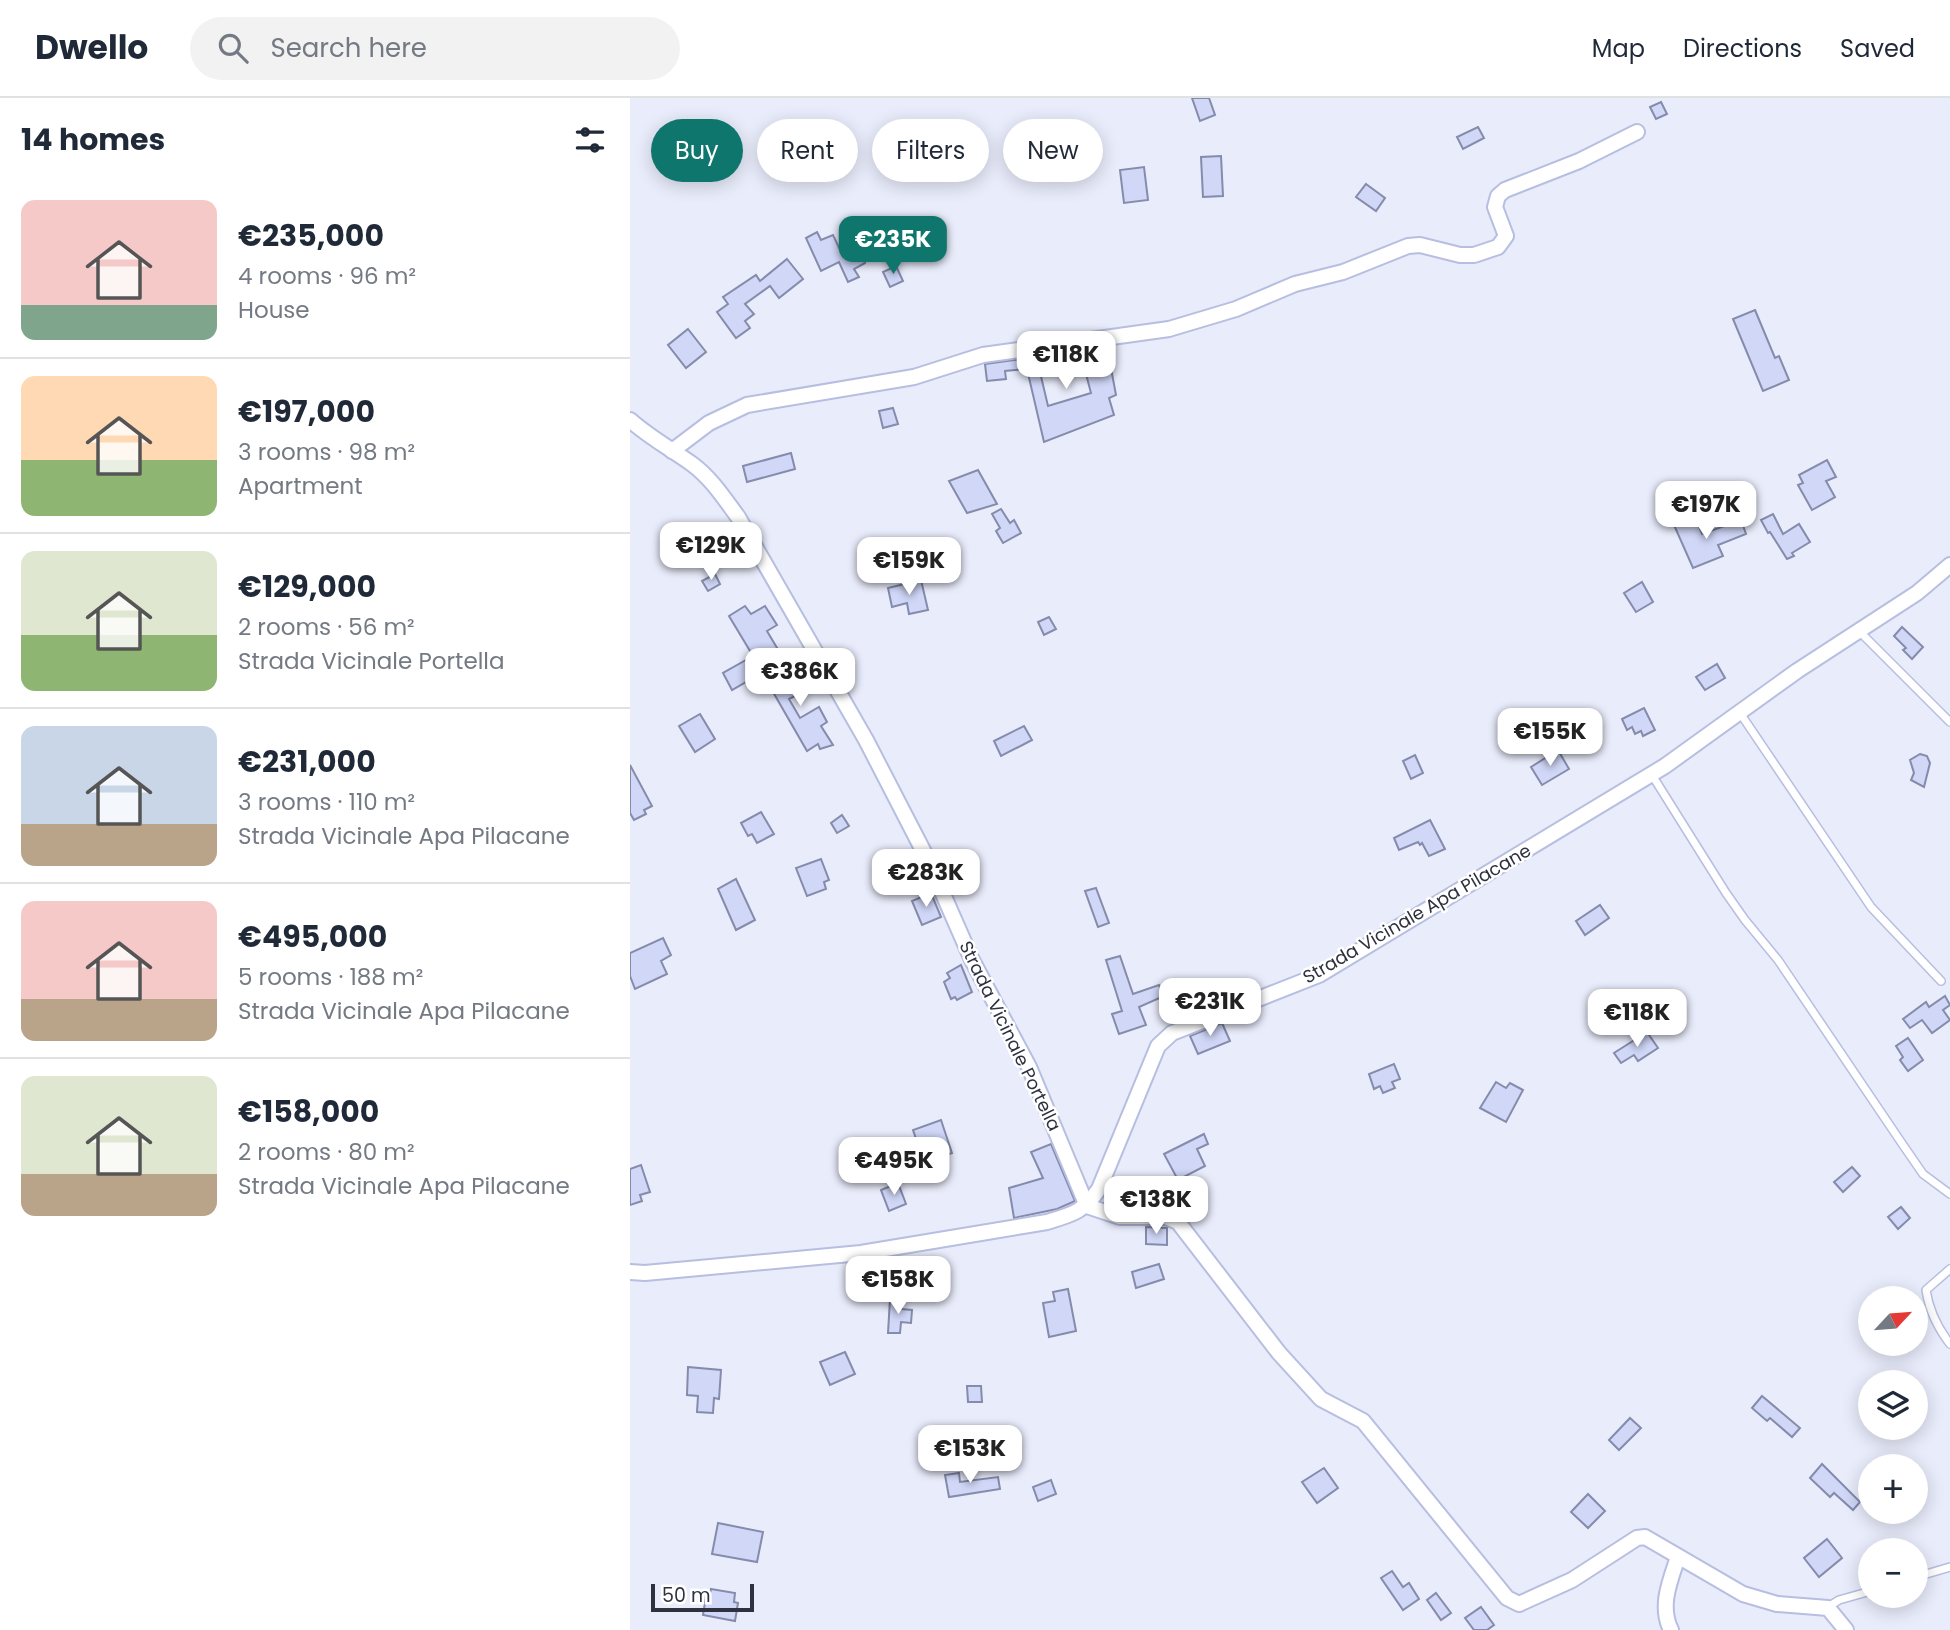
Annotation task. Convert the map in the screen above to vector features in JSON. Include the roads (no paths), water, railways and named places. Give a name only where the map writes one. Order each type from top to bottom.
[{"type":"street","points":[[672,451],[709,423],[758,403],[914,377],[984,355],[1169,330],[1236,309],[1295,284],[1343,272],[1408,246],[1420,245],[1460,255],[1474,255],[1498,247],[1506,236],[1495,207],[1498,195],[1579,161],[1637,132]]},
{"type":"street","name":"Strada Vicinale Portella","points":[[630,419],[649,437],[693,465],[716,486],[738,517],[866,740],[929,862],[972,960],[1029,1067],[1087,1206]]},
{"type":"street","name":"Strada Vicinale Apa Pilacane","points":[[1087,1206],[1099,1189],[1158,1046],[1172,1033],[1319,975],[1651,774],[1858,630],[1917,593],[1950,565]]},
{"type":"street","points":[[630,1272],[645,1273],[861,1253],[1047,1222],[1075,1214],[1087,1206],[1120,1217],[1166,1217],[1178,1222],[1279,1353],[1321,1399],[1363,1421],[1507,1598],[1519,1604],[1572,1580],[1637,1538],[1646,1537],[1743,1594],[1777,1604],[1828,1608],[1846,1630]]},
{"type":"street","points":[[1671,1630],[1665,1618],[1665,1601],[1678,1557]]},
{"type":"lane","points":[[1858,630],[1950,722]]},
{"type":"lane","points":[[1739,712],[1871,907],[1941,981]]},
{"type":"lane","points":[[1651,774],[1726,893],[1778,960],[1923,1174],[1950,1194]]},
{"type":"lane","points":[[1950,1269],[1926,1290],[1928,1304],[1939,1329],[1950,1344]]},
{"type":"lane","points":[[1928,1573],[1950,1567]]},
{"type":"lane","points":[[1828,1608],[1839,1600],[1858,1595]]}]
